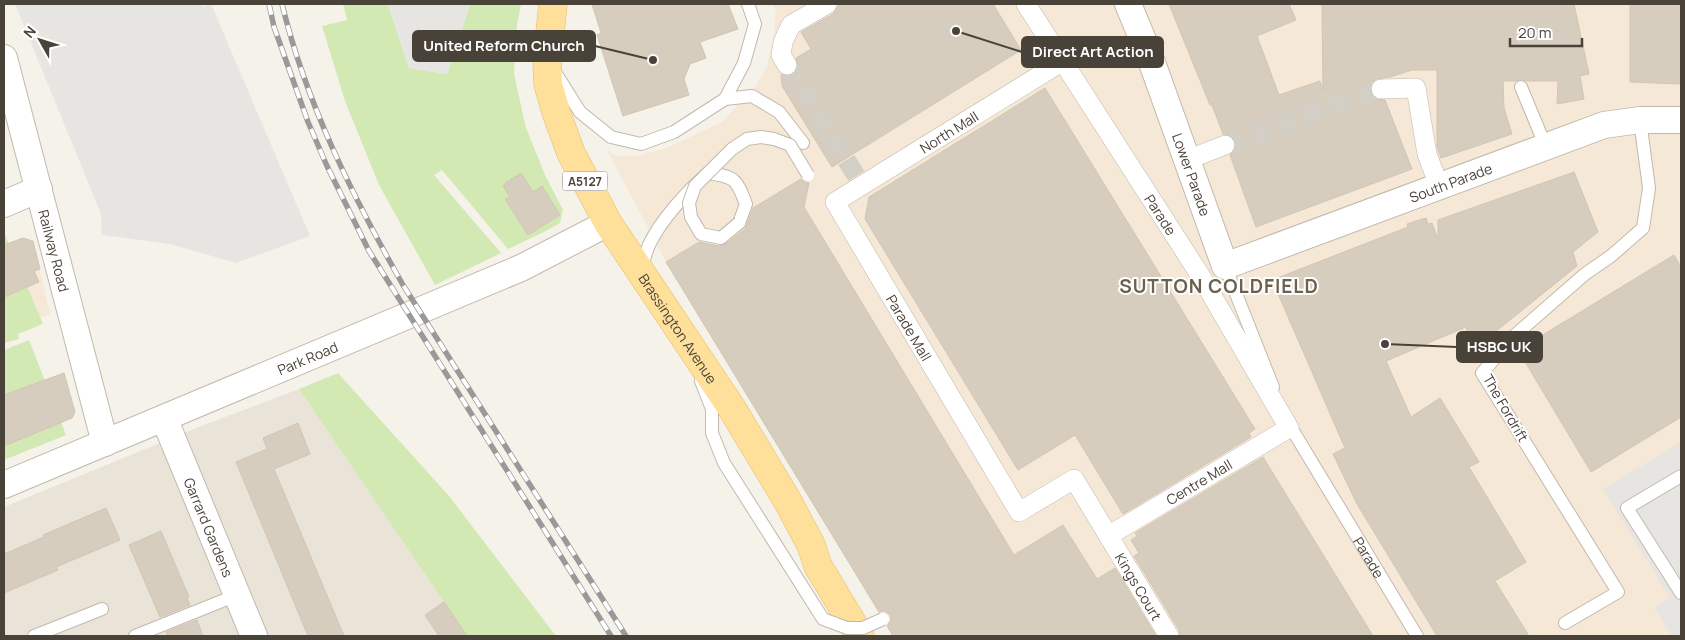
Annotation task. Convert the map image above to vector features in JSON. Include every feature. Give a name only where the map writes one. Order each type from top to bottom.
[{"type":"main road","name":"Brassington Avenue","points":[[553,4],[547,61],[548,84],[571,153],[608,223],[640,274],[731,407],[802,526],[818,566],[860,636]]},
{"type":"street","points":[[787,65],[781,55],[783,42],[790,25],[826,4]]},
{"type":"street","name":"Parade","points":[[1026,4],[1200,275],[1290,428]]},
{"type":"street","name":"Lower Parade","points":[[1128,4],[1150,58],[1225,266]]},
{"type":"street","name":"Railway Road","points":[[4,58],[40,189],[105,443]]},
{"type":"street","name":"North Mall","points":[[835,202],[1063,61]]},
{"type":"street","points":[[1381,89],[1416,88],[1427,154],[1439,186]]},
{"type":"street","name":"South Parade","points":[[1225,266],[1604,125],[1640,120],[1681,120]]},
{"type":"street","points":[[1187,160],[1225,145]]},
{"type":"street","points":[[4,204],[40,189]]},
{"type":"street","name":"Parade Mall","points":[[835,202],[1020,512],[1074,479],[1108,536]]},
{"type":"street","name":"Park Road","points":[[4,485],[521,268],[608,223]]},
{"type":"street","points":[[1200,275],[1225,266]]},
{"type":"street","name":"Garrard Gardens","points":[[164,418],[254,636]]},
{"type":"street","name":"Centre Mall","points":[[1108,536],[1290,428]]},
{"type":"street","name":"Kings Court","points":[[1108,536],[1169,636]]},
{"type":"lane","points":[[724,99],[744,63],[755,24],[748,4]]},
{"type":"lane","points":[[547,61],[580,112],[612,137],[641,144],[674,132],[724,99],[752,96],[779,112],[803,143]]},
{"type":"lane","points":[[1521,87],[1546,147]]},
{"type":"lane","name":"The Fordrift","points":[[1566,623],[1618,592],[1482,373],[1514,336],[1585,274],[1643,228],[1649,188],[1640,120]]},
{"type":"lane","points":[[640,274],[648,246],[658,229],[695,184],[702,178],[708,173],[728,176],[739,186],[746,204],[739,224],[721,238],[702,234],[690,217],[689,203],[695,186],[701,180],[706,174],[717,162],[747,139],[774,138],[790,145],[808,175]]},
{"type":"lane","name":"Lower Parade","points":[[1225,266],[1256,345]]},
{"type":"lane","points":[[684,336],[712,409],[712,434],[724,463],[823,619],[847,628],[863,628],[883,619]]},
{"type":"lane","name":"Parade","points":[[1256,345],[1290,428],[1417,636]]},
{"type":"lane","points":[[1680,480],[1627,508],[1681,593]]},
{"type":"lane","points":[[135,636],[237,595]]},
{"type":"lane","points":[[34,636],[102,609]]},
{"type":"shaded area","points":[[15,4],[201,4],[203,7],[211,4],[310,236],[236,263],[170,244],[102,235],[101,214]]},
{"type":"shaded area","points":[[388,4],[470,4],[447,74],[409,68]]},
{"type":"shaded area","points":[[772,4],[1681,4],[1681,636],[893,636],[666,262],[607,150],[617,156],[638,156],[666,148],[722,122],[755,87],[767,66],[774,33],[776,10]]},
{"type":"shaded area","points":[[23,238],[33,241],[50,314],[40,318],[9,243]]},
{"type":"shaded area","points":[[299,389],[467,636],[4,636],[4,507],[199,427]]},
{"type":"shaded area","points":[[1681,442],[1681,636],[1672,636],[1654,608],[1670,598],[1603,489]]},
{"type":"green space","points":[[343,4],[388,4],[409,68],[447,74],[470,4],[521,4],[517,25],[514,74],[526,128],[546,177],[563,210],[560,223],[508,249],[442,170],[434,175],[501,253],[435,285],[379,185],[345,101],[322,26],[347,20]]},
{"type":"green space","points":[[4,232],[43,324],[18,334],[19,339],[4,343]]},
{"type":"green space","points":[[29,340],[66,435],[4,460],[4,350]]},
{"type":"green space","points":[[338,373],[449,496],[556,636],[467,636],[299,389]]},
{"type":"building","points":[[592,4],[728,4],[738,29],[700,42],[706,58],[690,64],[684,79],[689,95],[623,116],[597,35],[601,33]]},
{"type":"building","points":[[842,4],[993,4],[1021,50],[832,167],[782,86],[781,75],[788,76],[797,71],[796,58],[811,49],[801,32],[833,14],[838,6]]},
{"type":"building","points":[[1169,4],[1289,4],[1296,20],[1257,36],[1279,95],[1320,81],[1323,91],[1322,4],[1574,4],[1589,74],[1580,76],[1584,99],[1557,104],[1558,81],[1526,81],[1522,79],[1503,81],[1504,108],[1512,134],[1441,158],[1437,147],[1437,70],[1412,70],[1376,79],[1371,84],[1371,94],[1376,99],[1385,100],[1412,169],[1256,227],[1230,155],[1236,147],[1236,141],[1232,136],[1223,134]]},
{"type":"building","points":[[1630,4],[1681,4],[1681,84],[1630,82]]},
{"type":"building","points":[[1045,88],[1255,429],[1249,433],[1251,437],[1123,514],[1075,435],[1018,470],[865,219],[869,197]]},
{"type":"building","points":[[1574,172],[1598,232],[1573,252],[1577,266],[1474,349],[1466,327],[1386,361],[1411,417],[1440,398],[1479,462],[1469,467],[1526,562],[1495,581],[1529,636],[1437,636],[1357,504],[1333,454],[1345,448],[1272,280],[1408,227],[1407,224],[1426,218],[1428,224],[1432,223],[1438,239],[1438,220]]},
{"type":"building","points":[[521,173],[533,192],[542,186],[560,215],[528,235],[505,199],[510,197],[503,186]]},
{"type":"building","points":[[801,179],[809,183],[804,207],[1014,555],[1063,525],[1097,579],[1115,568],[1156,636],[893,636],[887,626],[891,620],[890,615],[884,611],[879,612],[666,262],[699,242],[719,246],[726,244],[745,229],[753,208]]},
{"type":"building","points":[[23,238],[33,241],[40,269],[34,271],[39,282],[4,297],[4,245]]},
{"type":"building","points":[[1674,255],[1681,267],[1681,417],[1591,472],[1518,350]]},
{"type":"building","points":[[64,373],[75,412],[72,418],[4,446],[4,395]]},
{"type":"building","points":[[298,423],[310,454],[274,469],[344,636],[308,636],[236,462],[267,449],[263,438]]},
{"type":"building","points":[[1263,457],[1373,636],[1180,636],[1179,630],[1134,556],[1139,553],[1131,540],[1137,536],[1135,533]]},
{"type":"building","points":[[106,508],[120,540],[56,567],[58,570],[4,593],[4,554]]},
{"type":"building","points":[[161,531],[189,597],[187,598],[190,605],[160,617],[129,545]]},
{"type":"building","points":[[444,602],[467,636],[439,636],[425,615]]},
{"type":"building","points":[[197,620],[203,636],[168,636],[166,632]]},
{"type":"tunnel","points":[[787,65],[862,185]]},
{"type":"tunnel","points":[[1225,145],[1381,89]]},
{"type":"railway","points":[[269,4],[274,27],[308,122],[327,166],[369,251],[611,636]]},
{"type":"railway","points":[[282,4],[292,41],[318,113],[349,184],[384,252],[403,285],[626,636]]},
{"type":"place","name":"Direct Art Action","points":[[956,31]]},
{"type":"place","name":"United Reform Church","points":[[653,60]]},
{"type":"place","name":"HSBC UK","points":[[1385,344]]},
{"type":"district","name":"SUTTON COLDFIELD","points":[[1219,286]]}]
